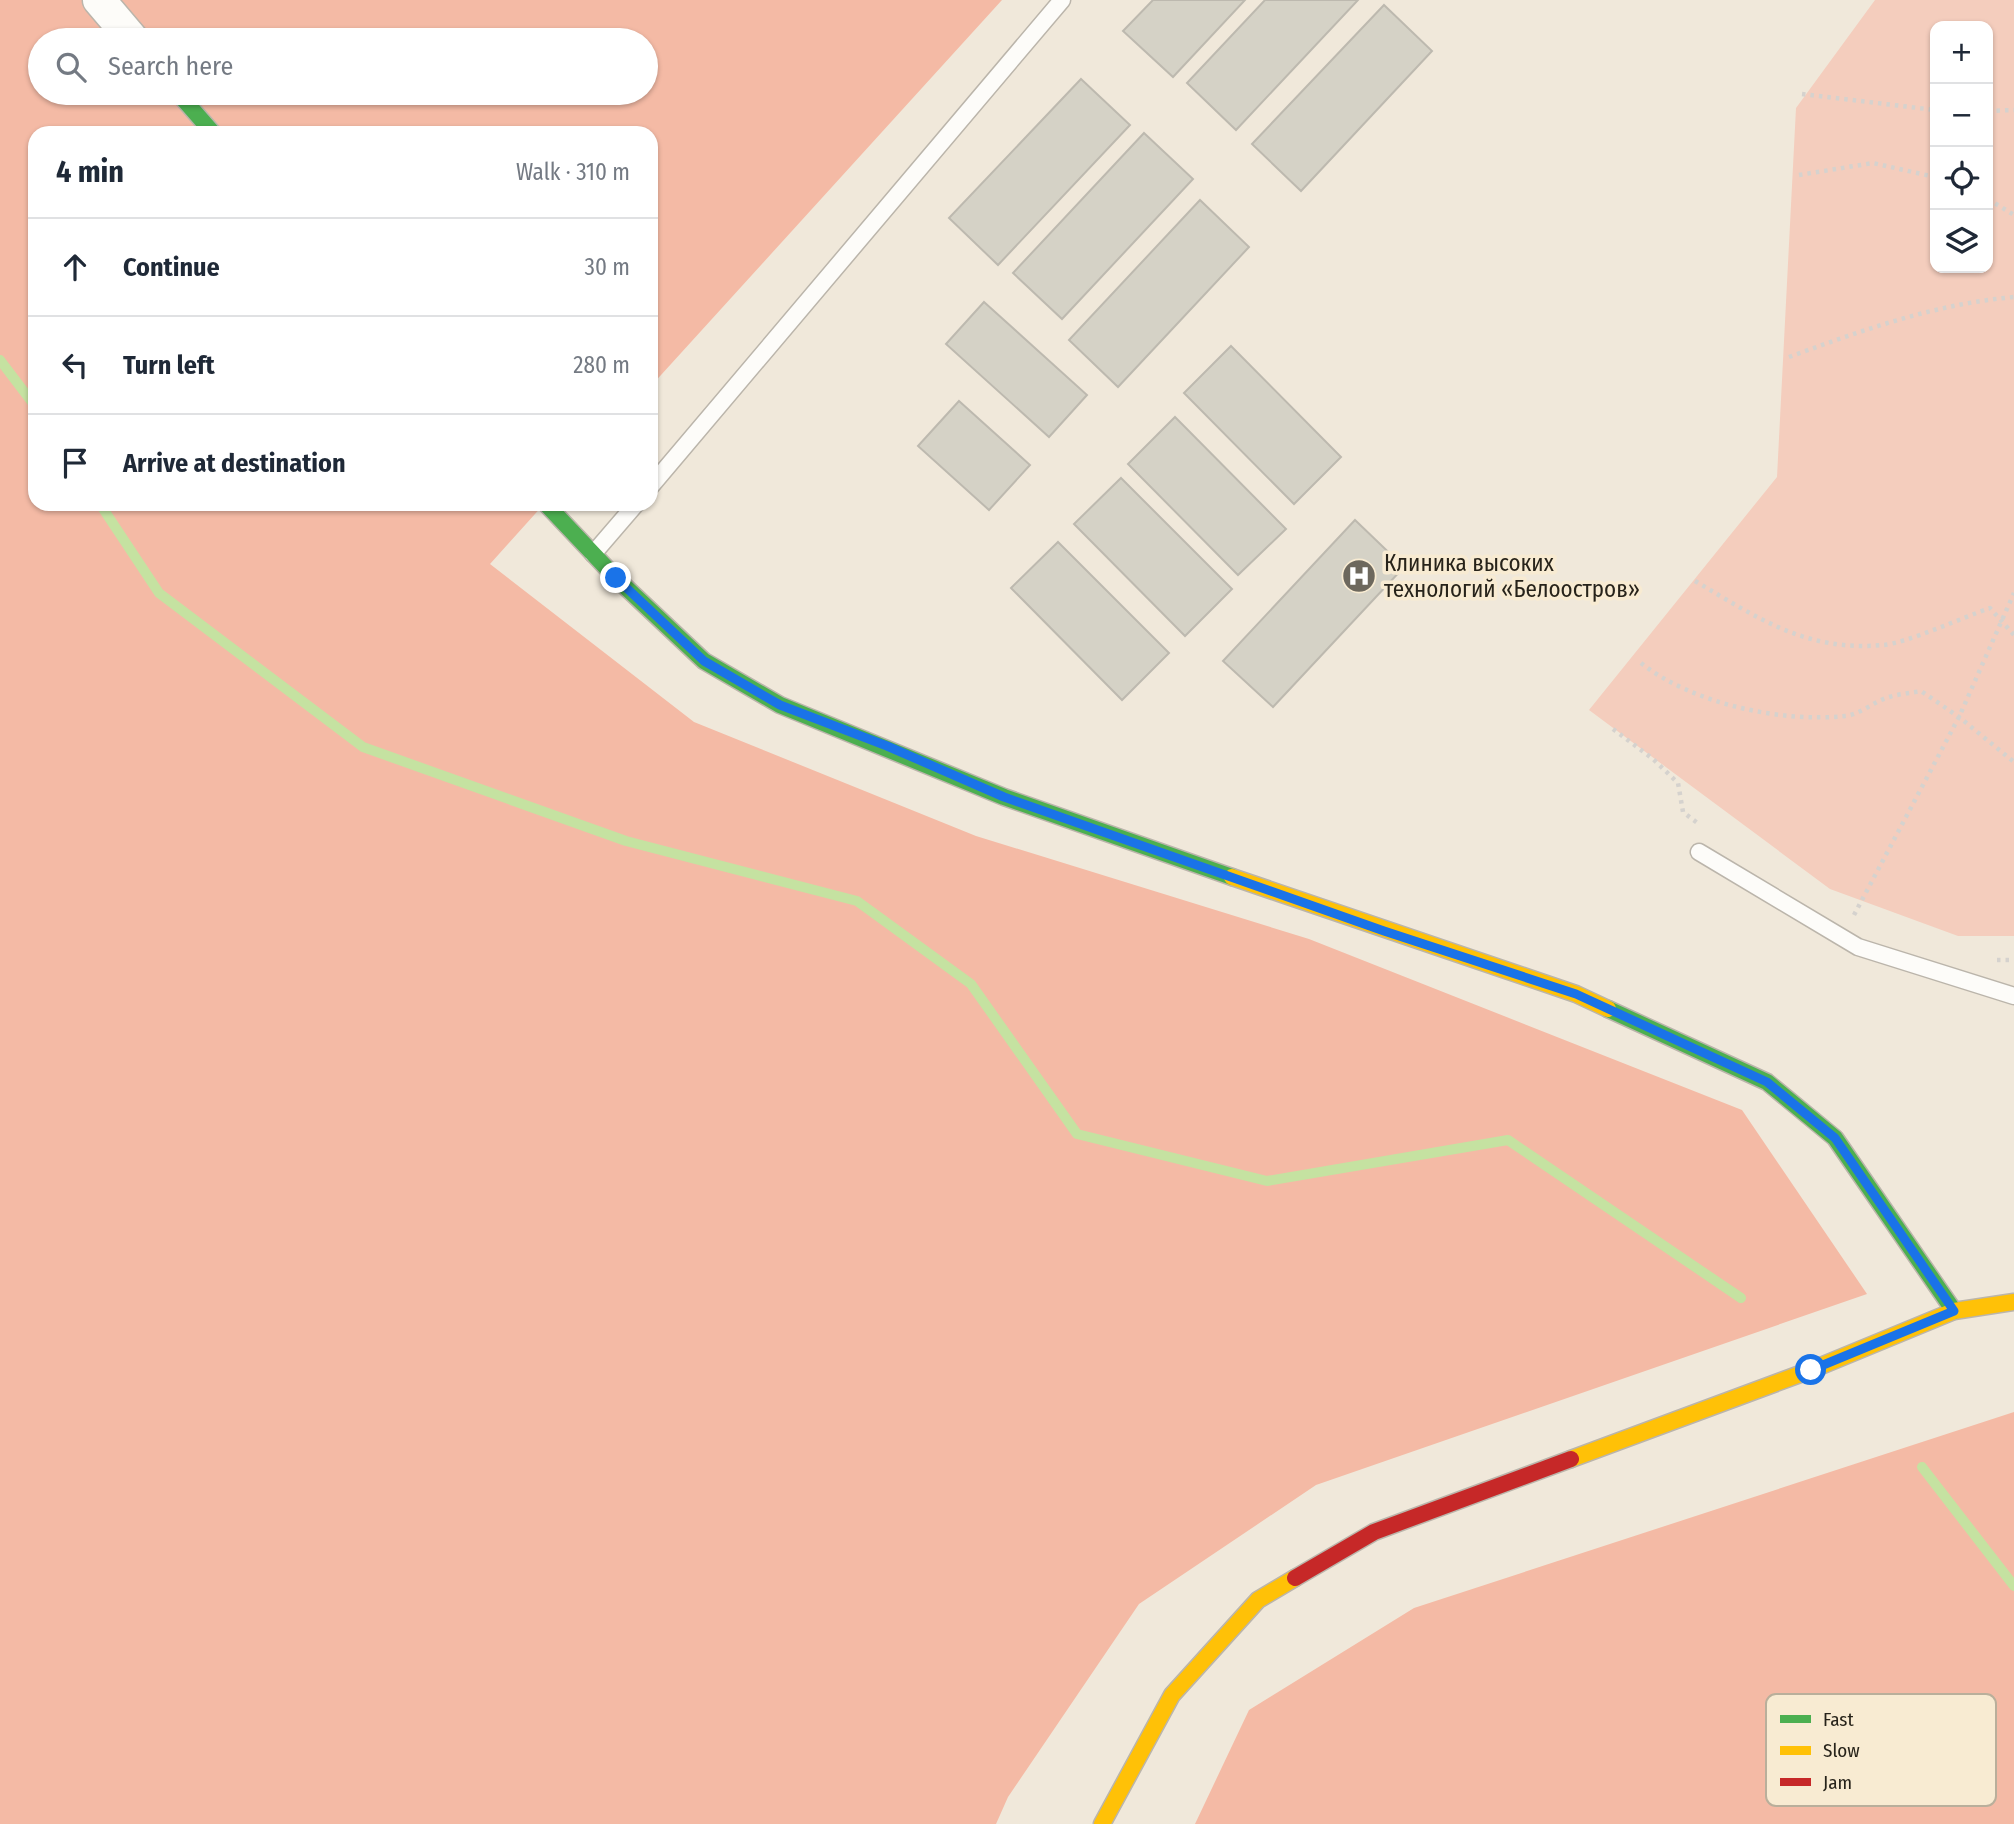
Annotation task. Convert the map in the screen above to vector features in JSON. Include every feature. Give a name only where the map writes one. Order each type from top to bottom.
[{"type":"street","points":[[99,0],[123,28]]},
{"type":"street","points":[[188,105],[207,126]]},
{"type":"street","points":[[553,511],[593,554],[704,661],[780,705],[887,746],[1004,797],[1384,931],[1576,994],[1767,1082],[1835,1138],[1954,1311]]},
{"type":"street","points":[[1102,1824],[1172,1695],[1258,1600],[1374,1532],[1811,1370],[1954,1311],[2014,1302]]},
{"type":"lane","points":[[658,478],[1062,0]]},
{"type":"lane","points":[[593,554],[630,511]]},
{"type":"lane","points":[[1699,852],[1858,947],[2014,996]]},
{"type":"path","points":[[1802,94],[1930,109]]},
{"type":"path","points":[[1993,111],[2014,110]]},
{"type":"path","points":[[1799,175],[1873,163],[1930,176]]},
{"type":"path","points":[[1993,202],[2014,215]]},
{"type":"path","points":[[1788,357],[1896,319],[1979,300],[2014,297]]},
{"type":"path","points":[[1695,581],[1766,623],[1814,642],[1885,645],[1990,608],[2014,635]]},
{"type":"path","points":[[1842,937],[1959,717],[2014,593]]},
{"type":"path","points":[[1641,663],[1661,680],[1707,700],[1773,714],[1847,716],[1888,697],[1920,691],[1959,717],[2014,762]]},
{"type":"path","points":[[1613,729],[1653,759],[1678,783],[1683,812],[1703,827]]},
{"type":"path","points":[[1989,961],[2014,960]]},
{"type":"shaded area","points":[[0,0],[1002,0],[658,378],[658,126],[28,126],[28,511],[538,511],[490,564],[694,722],[976,836],[1309,939],[1742,1110],[1867,1294],[1316,1485],[1139,1604],[1008,1797],[996,1824],[0,1824]]},
{"type":"shaded area","points":[[1875,0],[2014,0],[2014,936],[1958,936],[1830,889],[1589,710],[1777,477],[1796,108]]},
{"type":"shaded area","points":[[2014,1412],[2014,1824],[1195,1824],[1249,1710],[1414,1608]]},
{"type":"building","points":[[1153,0],[1245,0],[1173,77],[1123,31]]},
{"type":"building","points":[[1265,0],[1358,0],[1236,130],[1187,83]]},
{"type":"building","points":[[1384,5],[1432,51],[1301,191],[1252,144]]},
{"type":"building","points":[[1081,79],[1130,125],[998,265],[949,218]]},
{"type":"building","points":[[1144,133],[1193,179],[1062,319],[1013,273]]},
{"type":"building","points":[[1200,200],[1249,247],[1118,387],[1069,340]]},
{"type":"building","points":[[984,302],[1087,395],[1049,437],[946,344]]},
{"type":"building","points":[[1231,346],[1341,457],[1294,504],[1184,393]]},
{"type":"building","points":[[959,401],[1030,465],[989,510],[918,446]]},
{"type":"building","points":[[1175,417],[1286,529],[1238,575],[1128,464]]},
{"type":"building","points":[[1121,478],[1232,589],[1185,636],[1074,524]]},
{"type":"building","points":[[1355,520],[1404,567],[1273,707],[1223,661]]},
{"type":"building","points":[[1058,542],[1169,653],[1122,700],[1011,588]]},
{"type":"waterway","points":[[0,360],[28,397]]},
{"type":"waterway","points":[[105,511],[159,593],[363,747],[626,841],[857,901],[971,984],[1077,1134],[1267,1181],[1508,1140],[1741,1298]]},
{"type":"waterway","points":[[1922,1467],[2014,1586]]},
{"type":"traffic: fast","points":[[188,105],[207,126]]},
{"type":"traffic: fast","points":[[553,511],[616,578],[704,661],[780,705],[1004,797],[1232,877]]},
{"type":"traffic: fast","points":[[1608,1009],[1767,1082],[1835,1138],[1954,1311]]},
{"type":"traffic: slow","points":[[1232,877],[1576,994],[1608,1009]]},
{"type":"traffic: slow","points":[[1571,1459],[1811,1370],[1954,1311],[2014,1302]]},
{"type":"traffic: slow","points":[[1102,1824],[1172,1695],[1258,1600],[1295,1578]]},
{"type":"traffic: jam","points":[[1295,1578],[1374,1532],[1571,1459]]},
{"type":"place","name":"Клиника высоких технологий «Белоостров»","points":[[1359,576]]},
{"type":"route","points":[[616,578],[704,661],[780,705],[887,746],[1004,797],[1384,931],[1576,994],[1767,1082],[1835,1138],[1954,1311],[1811,1370]]}]
